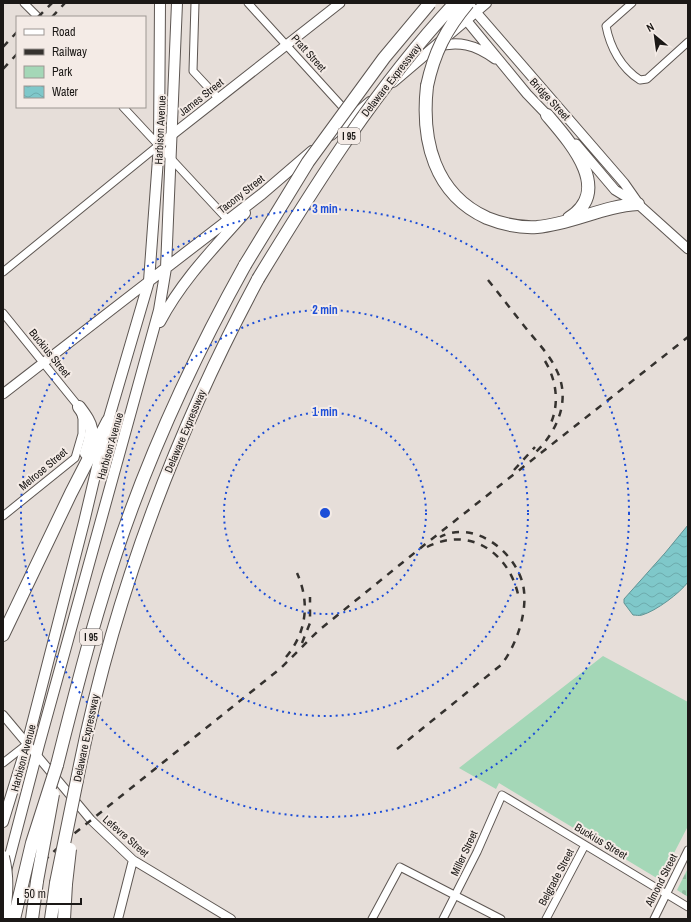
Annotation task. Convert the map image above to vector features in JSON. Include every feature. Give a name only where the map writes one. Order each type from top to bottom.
[{"type":"highway","name":"Delaware Expressway","points":[[32,919],[57,765],[102,598],[144,477],[186,379],[245,266],[308,162],[384,58],[430,3]]},
{"type":"highway","name":"Delaware Expressway","points":[[61,884],[77,780],[101,673],[136,554],[150,516],[204,386],[258,279],[306,199],[390,78],[455,3]]},
{"type":"highway","points":[[471,6],[452,23],[440,44],[432,63],[425,105],[427,134],[434,160],[442,180],[452,193],[465,205],[480,214],[494,221],[513,226],[537,227],[563,222],[617,206],[638,204]]},
{"type":"highway","points":[[547,115],[579,156],[586,170],[588,184],[582,206],[563,222]]},
{"type":"highway","points":[[71,493],[92,435],[90,422],[79,408]]},
{"type":"highway","points":[[3,635],[71,493],[108,421]]},
{"type":"highway","points":[[14,919],[32,843],[57,765]]},
{"type":"highway","points":[[3,858],[7,880],[6,902],[3,917]]},
{"type":"highway","points":[[51,919],[61,884]]},
{"type":"highway","points":[[61,884],[64,919]]},
{"type":"main road","name":"Harbison Avenue","points":[[3,822],[26,744],[84,522],[108,421],[150,281],[159,145],[160,3]]},
{"type":"main road","name":"Harbison Avenue","points":[[3,884],[36,756],[154,334],[166,268],[177,3]]},
{"type":"main road","name":"James Street","points":[[159,145],[340,3]]},
{"type":"main road","name":"Bridge Street","points":[[450,3],[547,115],[571,139],[615,190],[638,204],[688,249]]},
{"type":"main road","name":"Tacony Street","points":[[3,394],[262,194],[466,20],[471,6],[486,3]]},
{"type":"main road","name":"Bridge Street","points":[[471,6],[624,183],[638,204]]},
{"type":"main road","points":[[434,47],[456,43],[467,45],[487,53],[507,69]]},
{"type":"main road","points":[[154,334],[179,290],[196,268],[262,194]]},
{"type":"street","points":[[24,3],[37,16]]},
{"type":"street","points":[[195,3],[194,71],[218,99]]},
{"type":"street","name":"Pratt Street","points":[[248,3],[288,45],[352,117]]},
{"type":"street","points":[[632,3],[606,26],[613,50],[630,73],[640,80],[647,78],[688,42]]},
{"type":"street","points":[[124,108],[228,220]]},
{"type":"street","name":"James Street","points":[[3,272],[159,145]]},
{"type":"street","name":"Buckius Street","points":[[3,313],[79,408]]},
{"type":"street","name":"Melrose Street","points":[[3,516],[75,458],[82,434],[82,419],[79,408]]},
{"type":"street","name":"Lefevre Street","points":[[3,714],[26,744],[91,820],[133,860],[231,919]]},
{"type":"street","points":[[3,763],[26,744]]},
{"type":"street","name":"Buckius Street","points":[[502,795],[688,907]]},
{"type":"street","name":"Miller Street","points":[[443,919],[477,852],[502,795]]},
{"type":"street","name":"Belgrade Street","points":[[546,919],[585,845]]},
{"type":"street","name":"Almond Street","points":[[654,919],[688,850]]},
{"type":"street","points":[[118,919],[133,860]]},
{"type":"street","points":[[372,919],[399,868],[501,919]]},
{"type":"green space","points":[[603,656],[688,702],[688,826],[660,880],[499,783],[496,789],[459,768]]},
{"type":"green space","points":[[688,868],[688,897],[677,890]]},
{"type":"water","points":[[688,525],[688,582],[661,606],[648,613],[633,615],[624,603],[624,599]]},
{"type":"railway","points":[[39,16],[52,3]]},
{"type":"railway","points":[[53,16],[65,3]]},
{"type":"railway","points":[[3,47],[16,33]]},
{"type":"railway","points":[[3,69],[16,55]]},
{"type":"railway","points":[[488,280],[554,364],[561,381],[563,392],[560,415],[549,436],[534,454]]},
{"type":"railway","points":[[4,919],[18,894],[32,874],[70,837],[281,668],[318,631],[423,546],[688,337]]},
{"type":"railway","points":[[545,361],[552,377],[556,394],[555,411],[549,427]]},
{"type":"railway","points":[[514,470],[535,447]]},
{"type":"railway","points":[[397,749],[501,665],[507,657],[517,636],[523,614],[524,591],[522,581],[510,558],[490,541],[478,535],[465,532],[453,533],[440,537]]},
{"type":"railway","points":[[427,547],[443,541],[459,540],[473,542],[486,548],[498,557],[507,569],[515,583],[519,599]]},
{"type":"railway","points":[[286,657],[298,637],[304,616],[304,595],[297,573]]},
{"type":"railway","points":[[302,643],[310,623],[310,597]]}]
